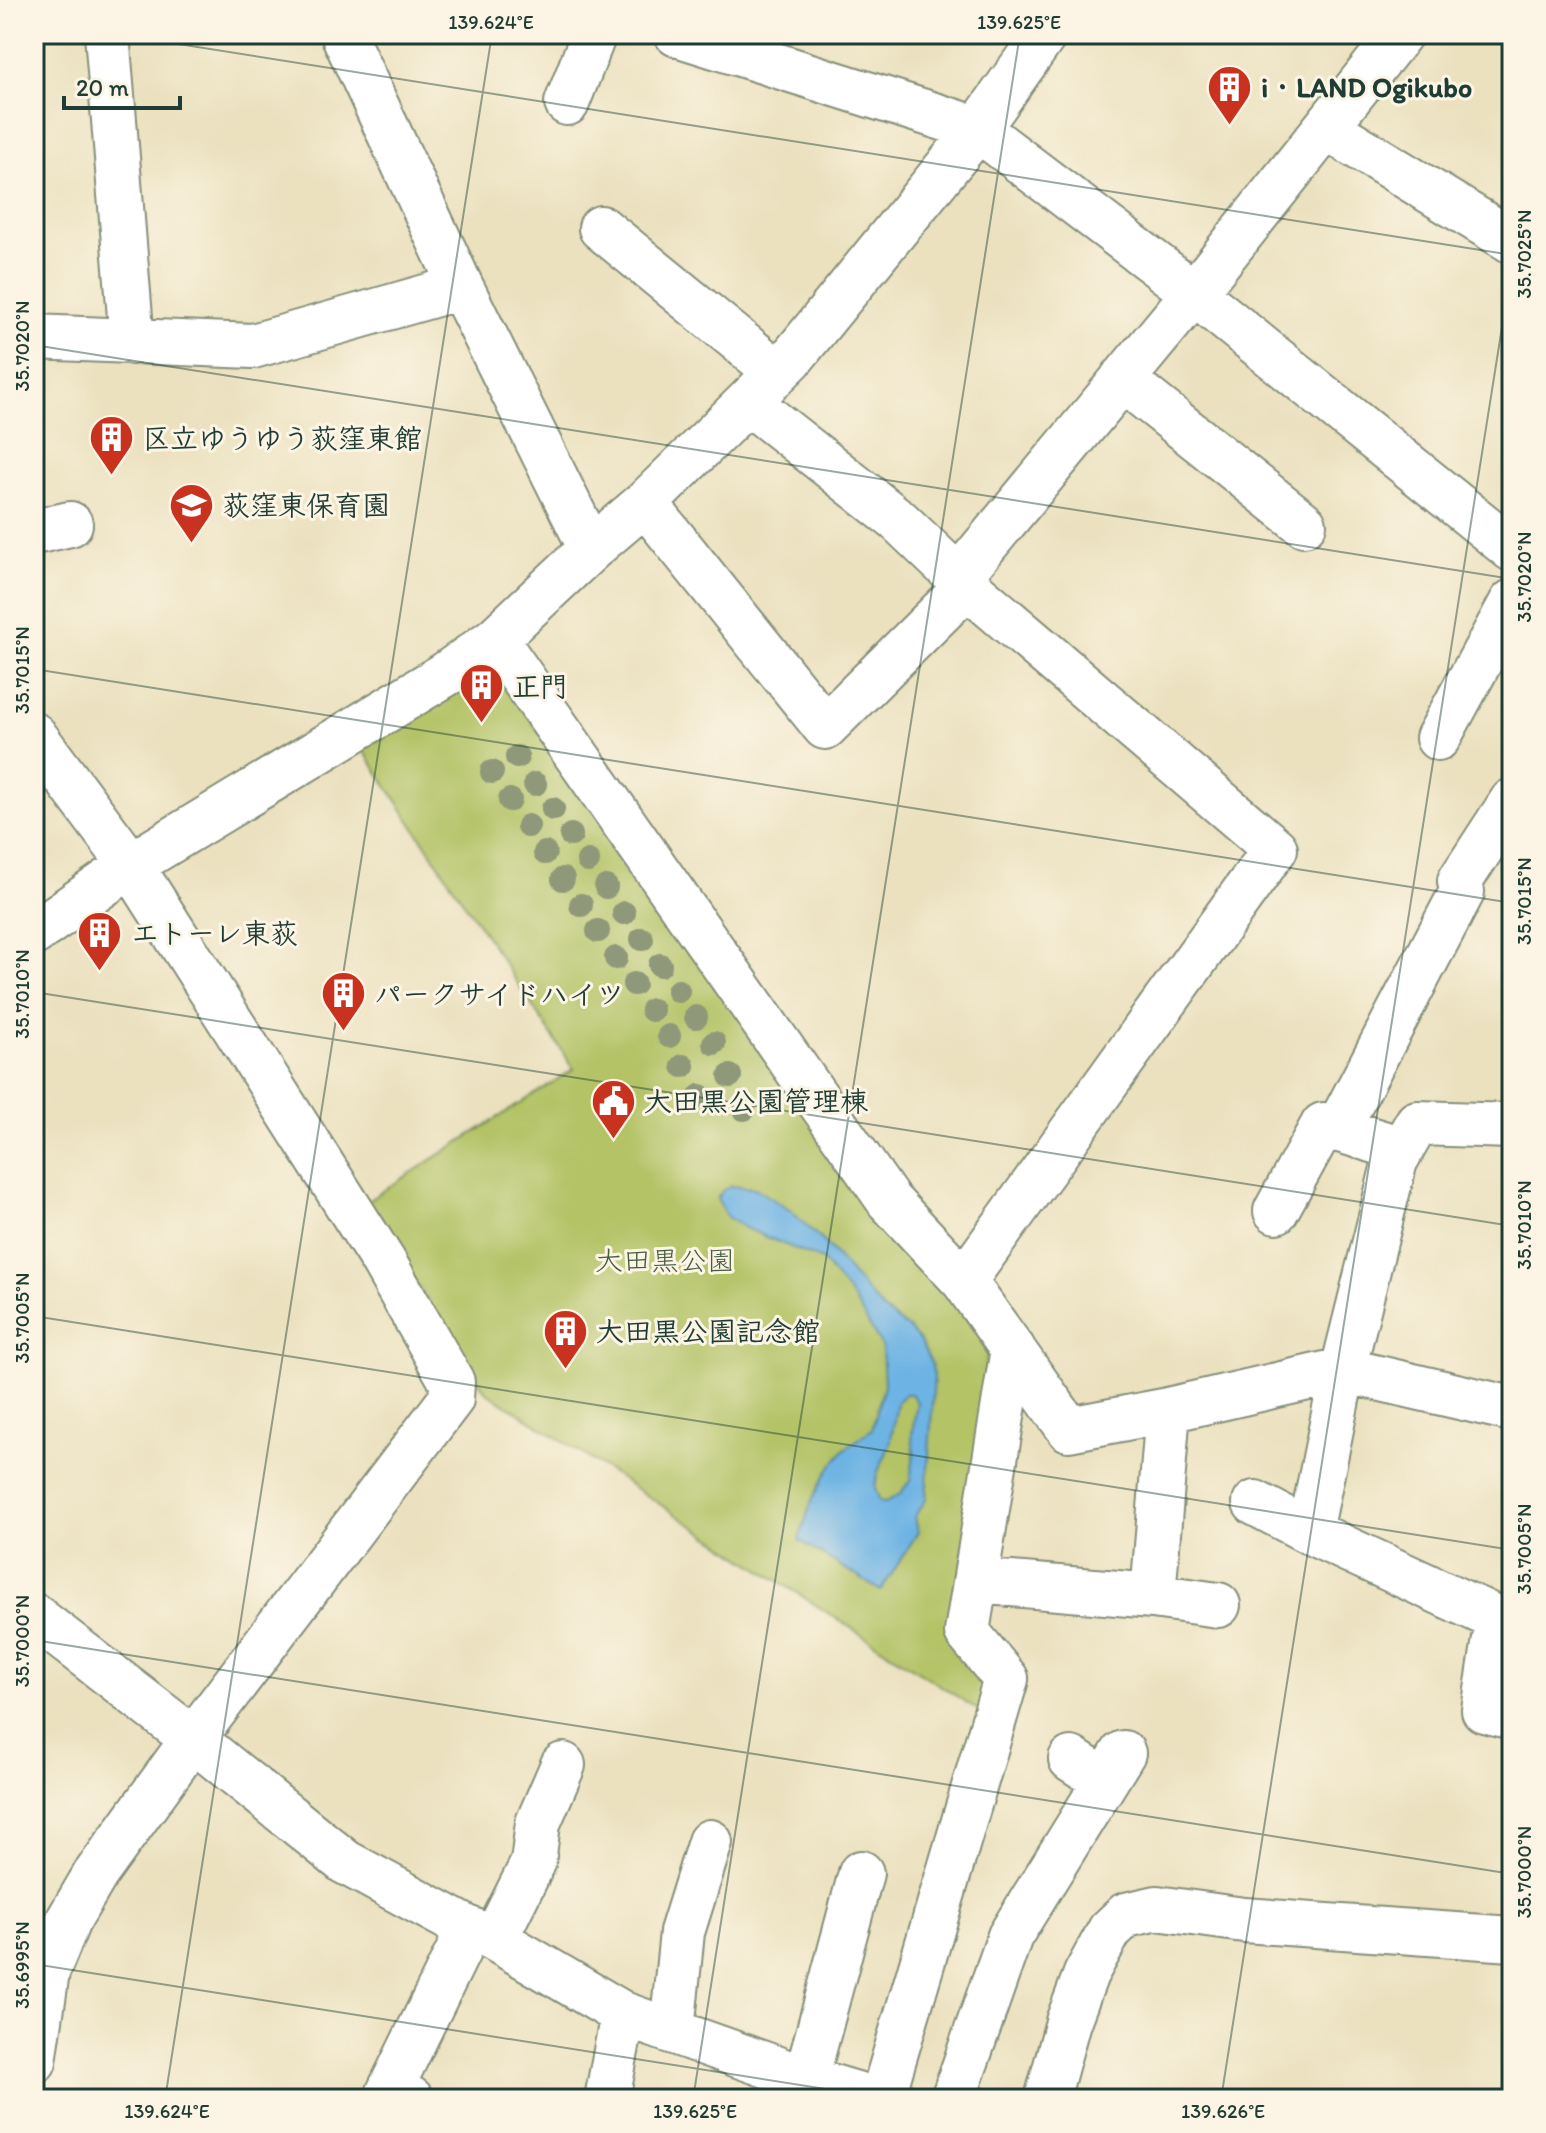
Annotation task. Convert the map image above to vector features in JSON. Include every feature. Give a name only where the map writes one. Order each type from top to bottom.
[{"type":"street","points":[[107,34],[132,342]]},
{"type":"street","points":[[343,34],[461,287],[591,549]]},
{"type":"street","points":[[567,103],[594,34]]},
{"type":"street","points":[[677,34],[978,129],[1194,293],[1512,549]]},
{"type":"street","points":[[34,933],[131,865],[446,674],[495,639],[645,503],[791,359],[978,129],[1045,34]]},
{"type":"street","points":[[645,503],[825,727],[962,582],[1400,34]]},
{"type":"street","points":[[1327,128],[1512,241]]},
{"type":"street","points":[[601,228],[962,582],[1275,849],[964,1281]]},
{"type":"street","points":[[34,337],[253,346],[461,287]]},
{"type":"street","points":[[1122,379],[1304,524]]},
{"type":"street","points":[[1438,738],[1512,602]]},
{"type":"street","points":[[495,639],[889,1201],[964,1281],[1069,1429],[1343,1370],[1512,1409]]},
{"type":"street","points":[[34,735],[131,865],[383,1261],[452,1382],[451,1399],[193,1739],[95,1875],[68,1921],[47,1972],[34,2061]]},
{"type":"street","points":[[1337,1130],[1462,892],[1460,881],[1512,801]]},
{"type":"street","points":[[1310,1532],[1343,1370],[1395,1161],[1417,1123],[1512,1126]]},
{"type":"street","points":[[1276,1211],[1323,1125],[1402,1149]]},
{"type":"street","points":[[882,2099],[1006,1679],[967,1632],[1013,1349]]},
{"type":"street","points":[[1153,1596],[1168,1410]]},
{"type":"street","points":[[1255,1503],[1310,1532],[1498,1619],[1484,1710],[1512,1717]]},
{"type":"street","points":[[976,1581],[1153,1596],[1218,1605]]},
{"type":"street","points":[[34,1616],[345,1862],[482,1934],[623,2014],[672,2031],[805,2089],[873,2099]]},
{"type":"street","points":[[953,2099],[1010,1936],[1004,1916],[1100,1764]]},
{"type":"street","points":[[411,2099],[389,2092],[482,1934],[533,1863],[538,1823],[563,1765]]},
{"type":"street","points":[[672,2031],[682,1932],[710,1842]]},
{"type":"street","points":[[805,2089],[861,1873]]},
{"type":"street","points":[[1047,2099],[1068,2022],[1086,1974],[1110,1930],[1126,1915],[1157,1908],[1244,1920],[1512,1939]]},
{"type":"street","points":[[607,2099],[623,2014]]},
{"type":"green space","name":"大田黒公園","points":[[482,676],[501,679],[945,1293],[989,1337],[955,1632],[991,1674],[981,1712],[485,1391],[364,1203],[574,1069],[362,748]]},
{"type":"water","points":[[731,1186],[755,1188],[791,1211],[825,1243],[883,1310],[910,1330],[920,1341],[932,1365],[934,1377],[926,1500],[915,1516],[918,1532],[881,1591],[799,1540],[812,1500],[827,1472],[845,1449],[872,1429],[884,1385],[882,1347],[854,1300],[822,1260],[745,1228],[727,1217],[717,1199],[722,1191]],"holes":[[[905,1394],[911,1394],[917,1402],[910,1480],[900,1494],[886,1502],[880,1501],[875,1488],[877,1474],[890,1445],[897,1402]]]},
{"type":"place","name":"i・LAND Ogikubo","points":[[1230,126]]},
{"type":"place","name":"区立ゆうゆう荻窪東館","points":[[111,477]]},
{"type":"place","name":"荻窪東保育園","points":[[191,544]]},
{"type":"place","name":"正門","points":[[481,725]]},
{"type":"place","name":"エトーレ東荻","points":[[100,972]]},
{"type":"place","name":"パークサイドハイツ","points":[[343,1033]]},
{"type":"place","name":"大田黒公園管理棟","points":[[613,1140]]},
{"type":"place","name":"大田黒公園記念館","points":[[565,1370]]}]
